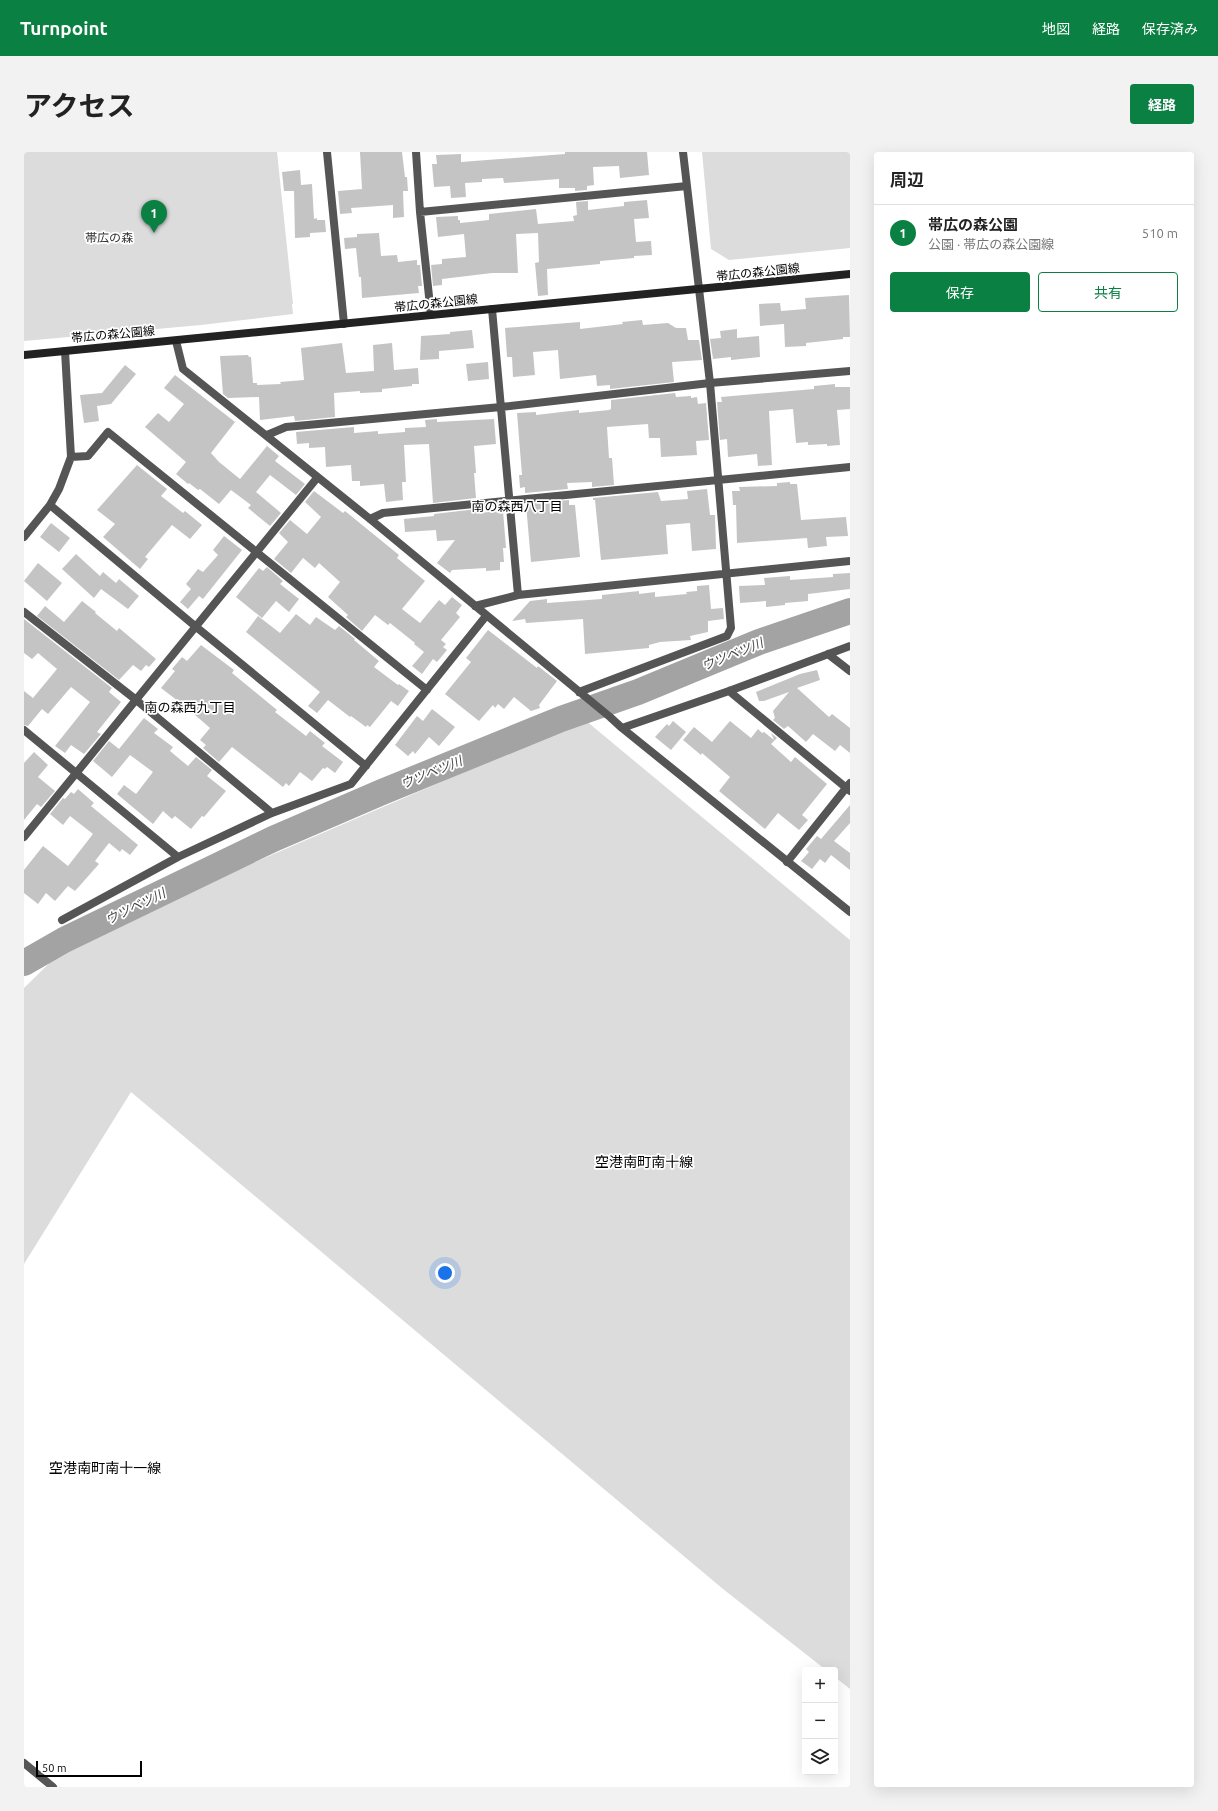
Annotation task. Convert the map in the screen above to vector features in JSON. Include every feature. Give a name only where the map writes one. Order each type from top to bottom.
[{"type":"main road","name":"帯広の森公園線","points":[[24,355],[700,290],[850,274]]},
{"type":"street","points":[[327,152],[344,324]]},
{"type":"street","points":[[416,152],[420,212],[431,315]]},
{"type":"street","points":[[582,694],[727,636],[731,628],[710,383],[683,152]]},
{"type":"street","points":[[420,212],[687,186]]},
{"type":"street","points":[[492,309],[518,595]]},
{"type":"street","points":[[176,341],[183,369],[370,519],[622,728],[850,912]]},
{"type":"street","points":[[24,537],[50,505],[59,489],[71,456],[65,351]]},
{"type":"street","points":[[267,436],[286,427],[502,407],[710,383],[850,371]]},
{"type":"street","points":[[71,456],[88,456],[108,432],[427,690]]},
{"type":"street","points":[[370,519],[383,513],[850,467]]},
{"type":"street","points":[[24,837],[135,699],[317,478]]},
{"type":"street","points":[[50,505],[366,766]]},
{"type":"street","points":[[475,606],[518,595],[850,561]]},
{"type":"street","points":[[24,612],[135,699],[272,813]]},
{"type":"street","points":[[62,920],[178,857],[272,813],[351,784],[486,616]]},
{"type":"street","points":[[622,728],[729,691],[850,646]]},
{"type":"street","points":[[828,654],[850,671]]},
{"type":"street","points":[[729,691],[849,787],[787,862]]},
{"type":"street","points":[[24,730],[178,857]]},
{"type":"street","points":[[24,1763],[53,1787]]},
{"type":"green space","name":"帯広の森","points":[[24,152],[277,152],[293,314],[201,325],[24,341]]},
{"type":"green space","points":[[702,152],[850,152],[850,248],[729,260],[711,249]]},
{"type":"green space","points":[[585,720],[850,940],[850,1689],[838,1679],[838,1667],[822,1667],[723,1589],[131,1092],[24,1264],[24,988],[72,941]]},
{"type":"building","points":[[360,152],[402,152],[408,191],[403,191],[404,217],[393,218],[393,205],[351,208],[352,213],[340,214],[338,191],[362,189]]},
{"type":"building","points":[[565,152],[647,152],[649,175],[620,178],[619,166],[593,167],[594,185],[587,186],[587,190],[575,191],[575,188],[559,188],[559,179],[504,183],[503,178],[482,179],[482,182],[465,183],[466,197],[451,198],[450,186],[434,187],[432,164],[437,164],[436,155],[461,154],[461,162],[565,154]]},
{"type":"building","points":[[300,170],[301,185],[312,184],[314,219],[317,218],[317,220],[325,220],[326,232],[310,233],[310,237],[295,238],[294,191],[284,191],[282,172]]},
{"type":"building","points":[[647,200],[649,218],[634,219],[636,242],[651,241],[652,255],[600,261],[600,264],[547,269],[548,295],[538,296],[535,263],[539,262],[538,233],[516,234],[518,273],[492,273],[442,279],[442,285],[433,286],[431,265],[442,264],[442,259],[466,257],[464,234],[438,237],[436,217],[458,216],[460,223],[489,220],[489,214],[536,209],[538,224],[574,221],[573,216],[577,215],[576,202],[588,201],[588,210],[624,206],[624,202]]},
{"type":"building","points":[[379,233],[381,256],[397,255],[398,262],[417,260],[417,265],[420,265],[422,286],[418,286],[419,293],[362,298],[361,277],[359,277],[356,248],[345,249],[344,238],[357,237],[357,234]]},
{"type":"building","points":[[849,295],[850,337],[806,343],[806,346],[785,347],[784,324],[760,326],[759,304],[780,303],[781,311],[806,309],[805,298]]},
{"type":"building","points":[[642,320],[643,325],[668,323],[676,328],[686,328],[688,340],[699,340],[702,360],[672,362],[674,382],[610,389],[610,385],[597,386],[596,375],[560,379],[558,350],[533,352],[535,375],[513,377],[512,357],[507,357],[505,328],[580,322],[580,329],[623,324],[622,322]]},
{"type":"building","points":[[737,329],[737,338],[759,336],[760,357],[731,360],[731,357],[713,359],[710,339],[721,338],[720,331]]},
{"type":"building","points":[[472,330],[474,348],[439,351],[439,359],[420,360],[421,336],[450,334],[450,332]]},
{"type":"building","points":[[342,343],[346,373],[374,371],[373,345],[392,343],[394,370],[418,368],[419,384],[382,389],[382,392],[360,393],[360,391],[334,393],[335,417],[295,421],[294,416],[260,420],[259,397],[228,398],[223,394],[220,356],[248,355],[251,357],[253,383],[257,383],[257,385],[281,384],[280,382],[304,380],[301,348]]},
{"type":"building","points":[[488,362],[489,379],[468,381],[466,364]]},
{"type":"building","points":[[125,365],[136,374],[111,404],[97,406],[99,421],[84,423],[80,395],[102,393]]},
{"type":"building","points":[[175,375],[235,422],[211,453],[219,462],[240,479],[267,446],[279,456],[275,461],[305,484],[296,495],[270,475],[256,492],[281,513],[270,526],[248,508],[251,505],[231,490],[219,504],[200,489],[198,490],[189,483],[188,484],[176,474],[186,462],[145,427],[158,413],[169,422],[184,404],[164,388]]},
{"type":"building","points":[[835,384],[835,387],[850,387],[850,409],[837,410],[840,445],[827,446],[827,444],[808,445],[808,442],[796,443],[793,409],[769,411],[772,465],[758,466],[757,454],[728,457],[727,439],[720,440],[717,402],[722,402],[721,397],[814,389],[814,386]]},
{"type":"building","points":[[675,393],[676,397],[697,397],[698,404],[706,403],[709,440],[696,441],[697,455],[661,457],[660,438],[649,438],[648,424],[607,427],[609,458],[612,458],[614,485],[592,487],[592,482],[567,483],[568,489],[525,493],[525,487],[520,488],[519,475],[522,475],[517,413],[536,412],[536,415],[579,410],[579,413],[609,410],[611,409],[611,400]]},
{"type":"building","points":[[437,419],[437,422],[494,419],[496,444],[474,446],[476,498],[433,503],[429,444],[404,445],[406,482],[402,482],[403,500],[386,502],[384,484],[360,486],[360,481],[352,481],[351,465],[326,467],[325,447],[309,448],[309,443],[297,444],[296,432],[354,427],[354,433],[378,431],[378,434],[405,432],[405,428],[426,427],[425,420]]},
{"type":"building","points":[[137,465],[167,489],[161,496],[183,513],[185,511],[202,525],[190,539],[172,525],[145,557],[148,559],[140,569],[103,537],[115,524],[97,510]]},
{"type":"building","points":[[790,482],[790,484],[797,484],[801,520],[846,517],[848,536],[826,537],[827,546],[808,548],[807,538],[737,543],[736,505],[733,505],[732,491],[740,491],[739,487],[777,486],[777,483]]},
{"type":"building","points":[[707,489],[710,515],[715,515],[716,549],[692,551],[690,523],[666,525],[668,554],[601,560],[595,500],[593,500],[593,498],[658,492],[661,501],[688,499],[687,491]]},
{"type":"building","points":[[314,491],[343,513],[345,511],[399,555],[397,558],[425,581],[402,609],[420,623],[439,600],[445,605],[452,597],[462,605],[456,613],[460,617],[441,640],[446,644],[443,647],[447,650],[437,662],[433,659],[422,674],[412,666],[424,652],[390,623],[388,625],[375,615],[362,631],[346,617],[348,615],[328,597],[340,582],[319,563],[315,568],[303,558],[291,573],[274,559],[288,542],[279,533],[290,520],[307,534],[321,517],[305,502]]},
{"type":"building","points":[[569,500],[569,505],[575,505],[580,557],[531,562],[526,504]]},
{"type":"building","points":[[477,509],[477,513],[503,511],[506,548],[503,548],[504,562],[500,562],[500,570],[486,571],[486,568],[452,570],[450,573],[437,563],[455,540],[437,541],[436,530],[405,532],[404,519]]},
{"type":"building","points":[[51,523],[70,538],[59,552],[40,537]]},
{"type":"building","points":[[224,536],[242,550],[203,599],[199,596],[188,609],[180,602],[191,589],[186,584],[198,569],[203,572],[218,555],[213,550]]},
{"type":"building","points":[[76,554],[100,576],[103,572],[116,583],[119,579],[139,596],[128,609],[101,589],[94,598],[62,569]]},
{"type":"building","points":[[38,563],[62,583],[47,601],[24,581]]},
{"type":"building","points":[[267,567],[283,581],[280,584],[299,599],[289,612],[276,601],[262,618],[236,597],[259,568],[263,571]]},
{"type":"building","points":[[850,573],[850,589],[808,594],[808,601],[785,603],[785,605],[766,607],[766,601],[740,603],[739,586],[765,585],[764,578],[790,576],[790,580],[833,577],[833,574]]},
{"type":"building","points":[[709,585],[711,609],[723,608],[724,619],[708,621],[708,632],[690,636],[691,640],[660,642],[649,645],[649,648],[585,654],[583,619],[526,623],[525,619],[512,621],[530,601],[547,599],[547,603],[602,599],[602,595],[639,591],[639,594],[655,592],[655,597],[687,594],[686,592],[697,591],[697,586]]},
{"type":"building","points":[[82,601],[117,631],[119,628],[156,659],[149,667],[146,665],[141,671],[133,665],[119,680],[37,616],[45,606],[64,622]]},
{"type":"building","points":[[296,614],[310,625],[316,617],[335,630],[339,626],[355,639],[354,640],[379,661],[374,667],[398,685],[399,684],[409,691],[398,706],[391,701],[370,727],[367,725],[366,727],[328,700],[317,713],[308,706],[320,692],[246,632],[258,616],[280,633]]},
{"type":"building","points":[[24,619],[112,688],[109,692],[121,702],[97,732],[101,734],[84,754],[71,745],[65,753],[55,746],[90,702],[71,687],[48,714],[42,709],[28,726],[24,725],[24,691],[33,698],[57,669],[38,653],[32,659],[24,653]]},
{"type":"building","points":[[488,630],[537,668],[538,666],[557,681],[539,705],[540,708],[531,711],[514,697],[504,709],[498,704],[495,708],[493,705],[479,721],[445,694],[471,662],[466,658]]},
{"type":"building","points":[[201,645],[234,670],[232,673],[277,710],[275,712],[306,736],[310,731],[325,743],[322,746],[343,762],[335,773],[327,767],[325,769],[323,768],[312,781],[300,772],[289,786],[286,783],[283,787],[232,747],[219,762],[203,748],[206,745],[200,740],[210,728],[178,700],[161,688],[175,671],[172,669],[182,657],[187,661]]},
{"type":"building","points":[[817,670],[820,680],[797,688],[829,717],[832,714],[850,728],[850,753],[840,745],[835,751],[813,734],[806,742],[788,726],[784,729],[773,720],[775,718],[773,711],[789,692],[764,701],[759,701],[756,692],[800,674]]},
{"type":"building","points":[[432,709],[455,727],[439,746],[429,737],[415,754],[413,751],[408,756],[395,745],[417,716],[423,721]]},
{"type":"building","points":[[144,718],[158,729],[154,733],[173,747],[170,751],[188,766],[196,757],[212,770],[207,776],[226,791],[204,817],[202,816],[191,829],[175,816],[172,819],[163,811],[153,824],[117,794],[124,785],[136,794],[153,772],[130,755],[112,777],[93,761],[109,741],[119,749]]},
{"type":"building","points":[[673,721],[686,732],[671,750],[655,737],[667,724],[669,726]]},
{"type":"building","points":[[730,721],[751,738],[758,729],[774,740],[771,733],[777,738],[771,744],[791,762],[795,757],[827,784],[802,815],[808,820],[799,830],[778,813],[765,829],[719,791],[730,777],[702,753],[701,755],[683,740],[694,727],[712,742]]},
{"type":"building","points":[[34,752],[48,765],[38,777],[55,791],[41,807],[37,804],[24,820],[24,763]]},
{"type":"building","points":[[78,789],[94,803],[91,806],[138,845],[130,855],[122,849],[120,852],[109,843],[95,861],[99,864],[75,891],[68,886],[55,901],[46,893],[38,904],[24,893],[24,870],[43,846],[68,866],[93,834],[70,816],[63,825],[50,814],[63,798],[65,799],[71,792],[74,794]]},
{"type":"building","points":[[850,805],[850,823],[834,841],[850,853],[850,870],[831,855],[825,863],[820,859],[812,869],[801,861],[809,852],[806,849],[817,836],[821,839]]},
{"type":"waterway","name":"ウツベツ川","points":[[24,963],[64,940],[273,839],[382,792],[561,719],[638,692],[759,642],[850,611]]},
{"type":"place","name":"帯広の森公園","points":[[154,233]]},
{"type":"district","name":"南の森西八丁目","points":[[517,506]]},
{"type":"district","name":"南の森西九丁目","points":[[190,707]]},
{"type":"district","name":"空港南町南十線","points":[[644,1162]]},
{"type":"district","name":"空港南町南十一線","points":[[105,1468]]}]
